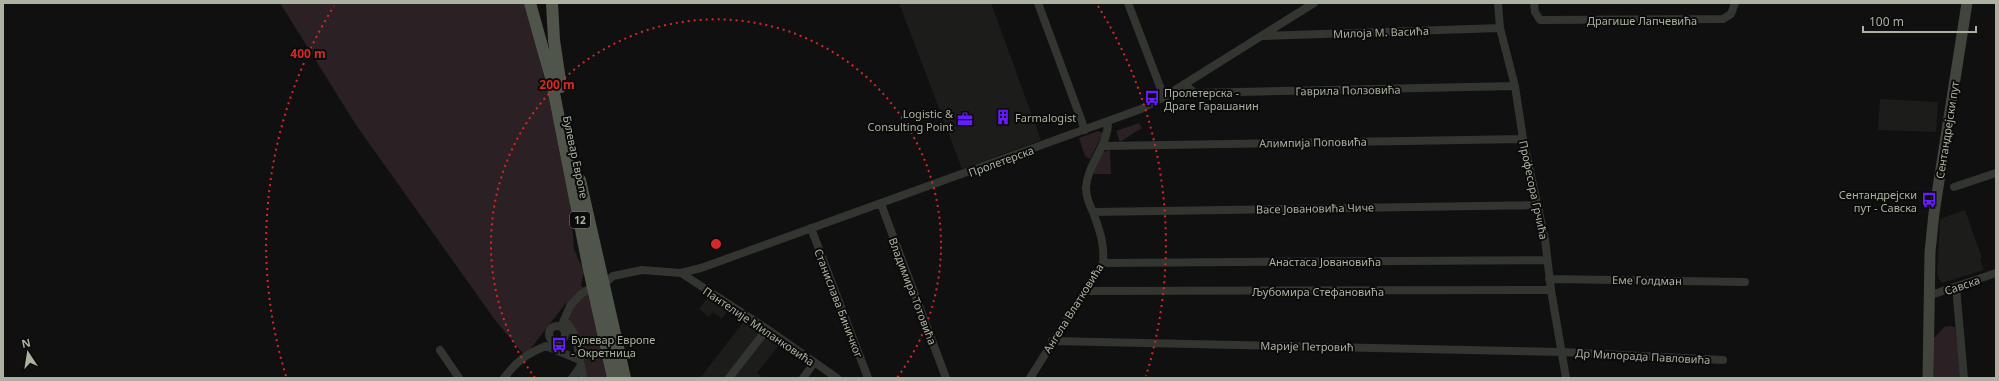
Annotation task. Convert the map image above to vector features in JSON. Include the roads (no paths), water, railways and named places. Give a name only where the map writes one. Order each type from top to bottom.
[{"type":"main road","points":[[530,3],[555,78]]},
{"type":"main road","points":[[538,3],[555,78]]},
{"type":"main road","points":[[552,3],[555,78]]},
{"type":"main road","name":"Сентандрејски пут","points":[[1928,378],[1928,296],[1934,213],[1967,3]]},
{"type":"main road","name":"Булевар Европе","points":[[555,78],[598,285],[613,378]]},
{"type":"main road","name":"Булевар Европе","points":[[598,285],[625,378]]},
{"type":"street","points":[[1038,3],[1085,130]]},
{"type":"street","points":[[1128,3],[1164,97]]},
{"type":"street","name":"Пролетерска","points":[[563,324],[570,306],[581,294],[613,276],[625,272],[642,270],[681,273],[702,268],[1141,109],[1164,97],[1314,3]]},
{"type":"street","name":"Професора Грчића","points":[[1498,3],[1500,28],[1514,86],[1523,139],[1545,239],[1549,279],[1566,378]]},
{"type":"street","name":"Драгише Лапчевића","points":[[1534,3],[1536,16],[1540,20],[1723,19],[1731,14],[1735,3]]},
{"type":"street","name":"Милоја М. Васића","points":[[1262,36],[1500,28]]},
{"type":"street","name":"Гаврила Ползовића","points":[[1184,84],[1196,93],[1514,86]]},
{"type":"street","name":"Ангела Влатковића","points":[[1030,378],[1052,341],[1086,291],[1102,263],[1103,242],[1087,198],[1086,187],[1090,170],[1107,136],[1108,122]]},
{"type":"street","name":"Алимпија Поповића","points":[[1103,146],[1523,139]]},
{"type":"street","points":[[1954,187],[1996,173]]},
{"type":"street","name":"Владимира Тотовића","points":[[880,204],[946,378]]},
{"type":"street","name":"Васе Јовановића Чиче","points":[[1092,212],[1538,205]]},
{"type":"street","name":"Станислава Биничког","points":[[811,228],[868,378]]},
{"type":"street","name":"Анастаса Јовановића","points":[[1102,263],[1547,260]]},
{"type":"street","name":"Пантелије Миланковића","points":[[681,273],[767,329],[837,378]]},
{"type":"street","name":"Савска","points":[[1928,296],[1996,273]]},
{"type":"street","name":"Еме Голдман","points":[[1549,279],[1745,282]]},
{"type":"street","points":[[1956,287],[1964,378]]},
{"type":"street","name":"Љубомира Стефановића","points":[[1086,291],[1551,290]]},
{"type":"street","points":[[549,343],[549,334],[551,329],[563,324],[571,325],[583,378]]},
{"type":"street","points":[[729,378],[767,329]]},
{"type":"street","name":"Марије Петровић","points":[[1052,341],[1562,352]]},
{"type":"street","points":[[549,343],[580,363]]},
{"type":"street","points":[[504,378],[514,366],[528,354],[549,343]]},
{"type":"street","points":[[440,350],[459,378]]},
{"type":"street","name":"Др Милорада Павловића","points":[[1562,352],[1723,360]]},
{"type":"street","points":[[572,378],[580,363]]},
{"type":"street","points":[[803,378],[814,363]]},
{"type":"place","name":"Пролетерска - Драге Гарашанин","points":[[1152,98]]},
{"type":"place","name":"Farmalogist","points":[[1003,117]]},
{"type":"place","name":"Logistic & Consulting Point","points":[[965,119]]},
{"type":"place","name":"Сентандрејски пут - Савска","points":[[1929,200]]},
{"type":"place","name":"Булевар Европе - Окретница","points":[[559,345]]}]
